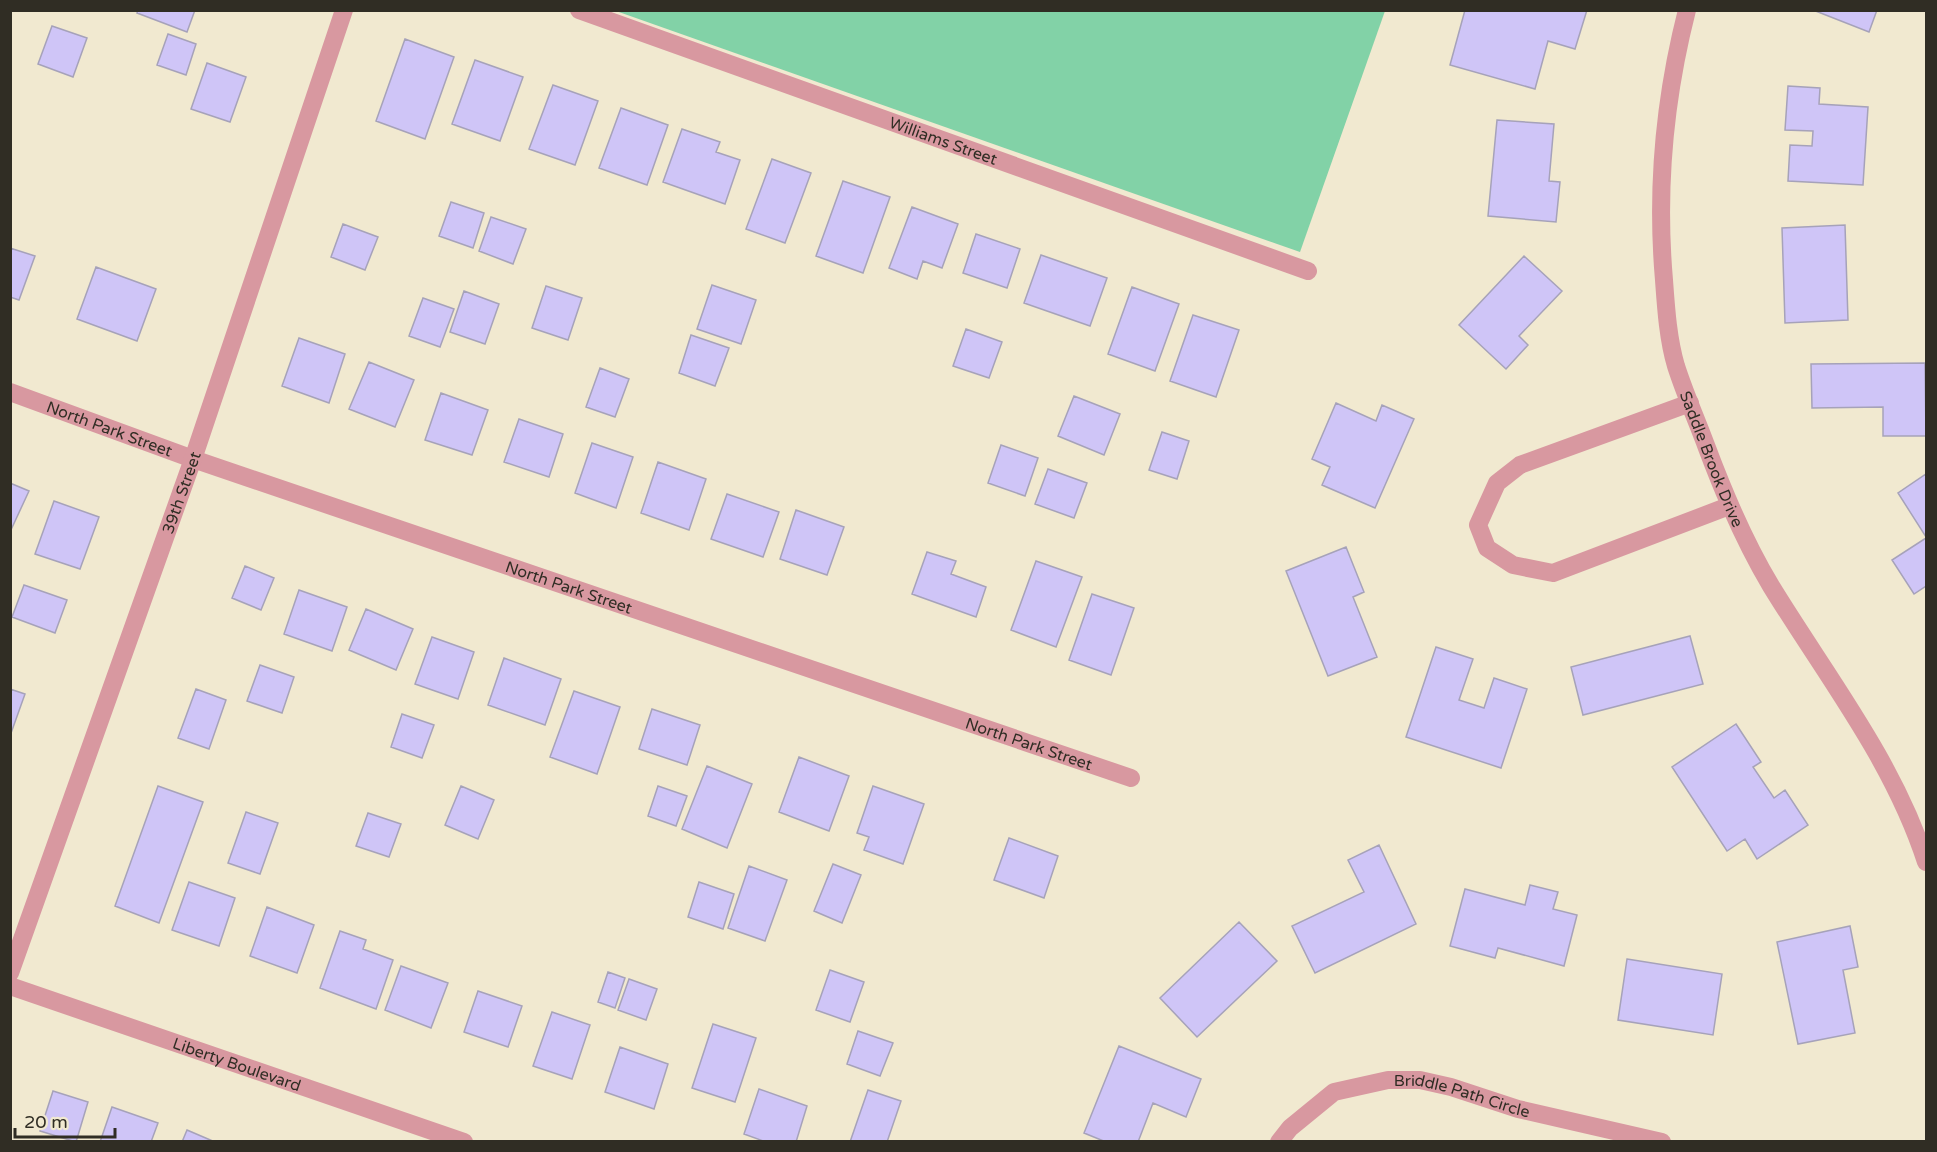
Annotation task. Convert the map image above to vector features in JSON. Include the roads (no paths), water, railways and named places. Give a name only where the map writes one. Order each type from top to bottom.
[{"type":"street","name":"39th Street","points":[[10,973],[193,459],[344,10]]},
{"type":"street","name":"Williams Street","points":[[579,10],[1308,271]]},
{"type":"street","name":"Saddle Brook Drive","points":[[1686,10],[1671,76],[1662,141],[1659,229],[1666,311],[1676,366],[1729,506],[1771,585],[1862,726],[1921,826],[1926,862]]},
{"type":"street","name":"North Park Street","points":[[10,392],[193,459],[1131,778]]},
{"type":"street","points":[[1690,403],[1520,465],[1497,483],[1478,525],[1487,548],[1513,566],[1553,573],[1729,506]]},
{"type":"street","name":"Liberty Boulevard","points":[[10,986],[464,1142]]},
{"type":"street","name":"Briddle Path Circle","points":[[1279,1142],[1290,1128],[1334,1092],[1388,1080],[1420,1080],[1450,1087],[1518,1109],[1662,1142]]}]
